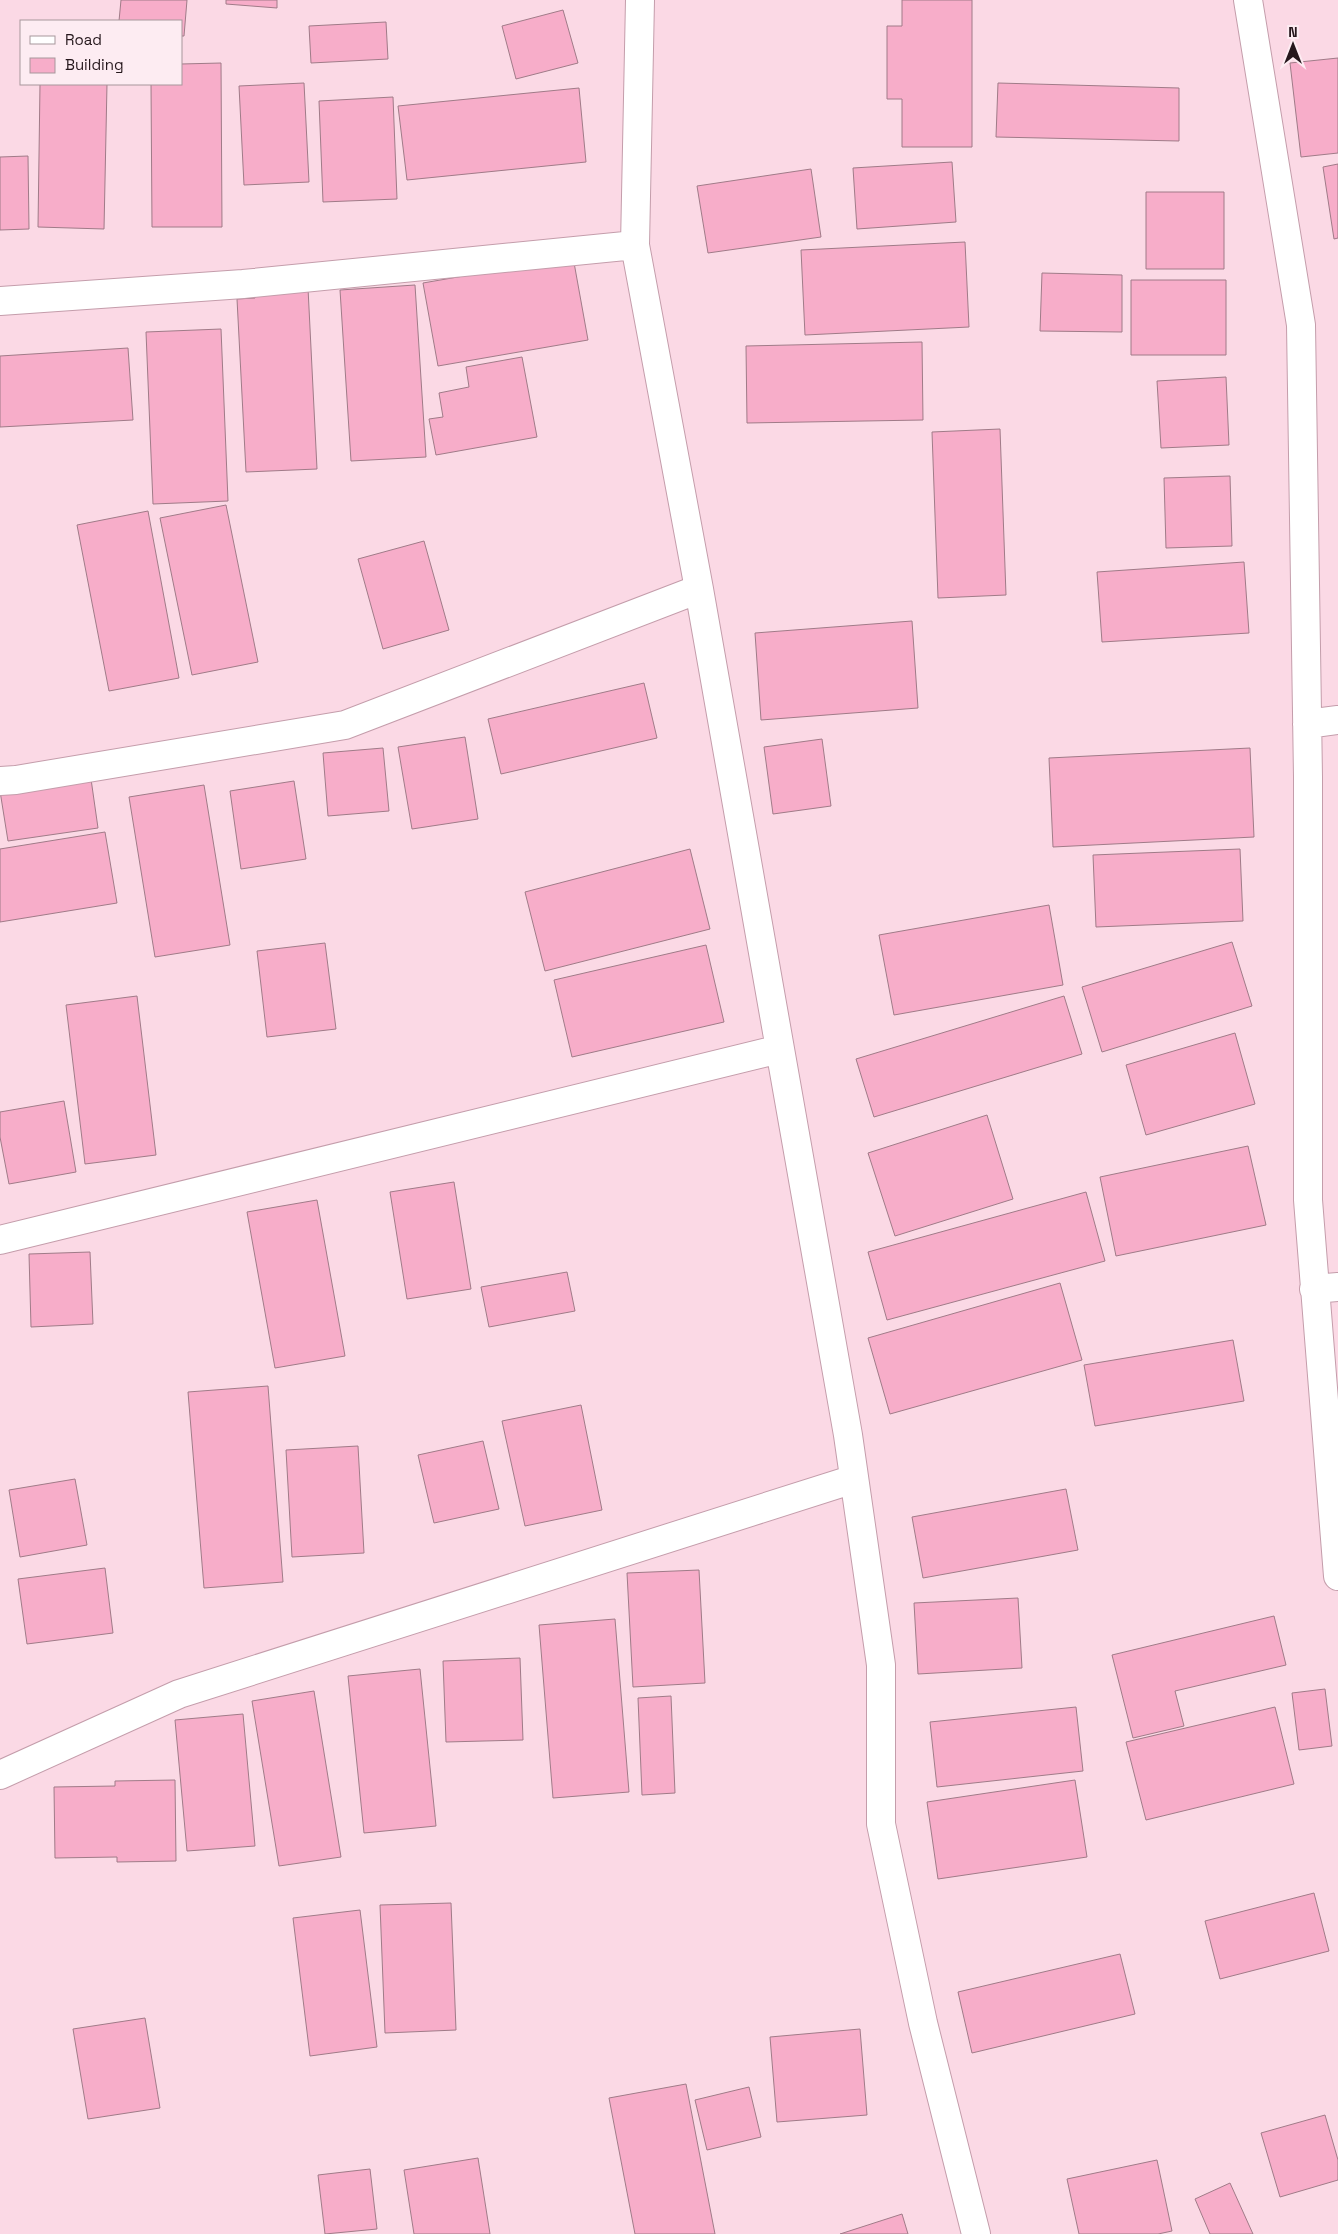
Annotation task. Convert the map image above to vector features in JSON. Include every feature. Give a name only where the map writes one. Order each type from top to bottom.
[{"type":"street","points":[[640,0],[635,244],[700,589],[854,1479],[881,1665],[881,1824],[923,2022],[976,2234]]},
{"type":"street","points":[[1248,0],[1301,325],[1307,724],[1308,1200],[1326,1288],[1338,1576]]},
{"type":"street","points":[[0,302],[243,284],[635,244]]},
{"type":"street","points":[[0,781],[16,780],[345,725],[700,589]]},
{"type":"street","points":[[1307,724],[1338,720]]},
{"type":"street","points":[[0,1240],[780,1049]]},
{"type":"street","points":[[0,1775],[179,1694],[854,1479]]},
{"type":"building","points":[[121,0],[187,0],[184,36],[182,36],[182,20],[119,20]]},
{"type":"building","points":[[226,0],[277,0],[277,8],[226,4]]},
{"type":"building","points":[[902,0],[972,0],[972,147],[902,147],[902,99],[887,99],[887,26],[902,26]]},
{"type":"building","points":[[563,10],[578,63],[516,79],[502,26]]},
{"type":"building","points":[[386,22],[388,59],[311,63],[309,26]]},
{"type":"building","points":[[1338,58],[1338,153],[1301,157],[1290,63]]},
{"type":"building","points":[[221,63],[222,227],[152,227],[151,85],[182,85],[182,64]]},
{"type":"building","points":[[304,83],[309,182],[244,185],[239,86]]},
{"type":"building","points":[[998,83],[1179,88],[1179,141],[996,137]]},
{"type":"building","points":[[40,85],[107,85],[104,229],[38,227]]},
{"type":"building","points":[[579,88],[586,162],[407,180],[398,106]]},
{"type":"building","points":[[393,97],[397,199],[323,202],[319,101]]},
{"type":"building","points":[[28,156],[29,229],[0,230],[0,157]]},
{"type":"building","points":[[952,162],[956,222],[857,229],[853,168]]},
{"type":"building","points":[[1338,164],[1338,238],[1334,239],[1323,167]]},
{"type":"building","points":[[811,169],[821,237],[708,253],[697,186]]},
{"type":"building","points":[[1146,192],[1224,192],[1224,269],[1146,269]]},
{"type":"building","points":[[965,242],[969,327],[805,335],[801,250]]},
{"type":"building","points":[[573,257],[588,340],[438,366],[423,283]]},
{"type":"building","points":[[1042,273],[1122,275],[1122,332],[1040,331]]},
{"type":"building","points":[[1131,280],[1226,280],[1226,355],[1131,355]]},
{"type":"building","points":[[415,285],[426,457],[351,461],[340,290]]},
{"type":"building","points":[[308,288],[317,469],[246,472],[237,299],[255,298],[255,291]]},
{"type":"building","points":[[221,329],[228,501],[153,504],[146,332]]},
{"type":"building","points":[[922,342],[923,420],[747,423],[746,346]]},
{"type":"building","points":[[128,348],[133,420],[0,427],[0,356]]},
{"type":"building","points":[[522,357],[537,437],[436,455],[429,419],[443,417],[439,393],[469,387],[466,367]]},
{"type":"building","points":[[1226,377],[1229,445],[1161,448],[1157,381]]},
{"type":"building","points":[[1000,429],[1006,595],[938,598],[932,432]]},
{"type":"building","points":[[1230,476],[1232,546],[1166,548],[1164,478]]},
{"type":"building","points":[[226,505],[258,662],[192,675],[160,518]]},
{"type":"building","points":[[148,511],[179,678],[109,691],[77,525]]},
{"type":"building","points":[[424,541],[449,630],[383,649],[358,559]]},
{"type":"building","points":[[1244,562],[1249,633],[1102,642],[1097,572]]},
{"type":"building","points":[[912,621],[918,708],[761,720],[755,633]]},
{"type":"building","points":[[644,683],[657,738],[501,774],[488,719]]},
{"type":"building","points":[[465,737],[478,819],[412,829],[398,747]]},
{"type":"building","points":[[822,739],[831,806],[773,814],[764,747]]},
{"type":"building","points":[[383,748],[389,811],[328,816],[323,753]]},
{"type":"building","points":[[1250,748],[1254,837],[1053,847],[1049,758]]},
{"type":"building","points":[[90,772],[98,828],[8,841],[0,791]]},
{"type":"building","points":[[294,781],[306,859],[241,869],[230,791]]},
{"type":"building","points":[[204,785],[230,945],[155,957],[129,797]]},
{"type":"building","points":[[105,832],[117,903],[0,922],[0,849]]},
{"type":"building","points":[[690,849],[710,929],[545,971],[525,892]]},
{"type":"building","points":[[1240,849],[1243,921],[1096,927],[1093,855]]},
{"type":"building","points":[[1049,905],[1063,985],[894,1015],[879,935]]},
{"type":"building","points":[[1232,942],[1252,1006],[1102,1052],[1082,987]]},
{"type":"building","points":[[325,943],[336,1029],[267,1037],[257,951]]},
{"type":"building","points":[[706,945],[724,1022],[572,1057],[554,980]]},
{"type":"building","points":[[137,996],[156,1155],[85,1164],[66,1005]]},
{"type":"building","points":[[1064,996],[1082,1054],[874,1117],[856,1059]]},
{"type":"building","points":[[1235,1033],[1255,1104],[1146,1135],[1126,1065]]},
{"type":"building","points":[[64,1101],[76,1172],[9,1184],[0,1137],[0,1112]]},
{"type":"building","points":[[987,1115],[1013,1199],[895,1236],[868,1153]]},
{"type":"building","points":[[1248,1146],[1266,1225],[1116,1256],[1100,1177]]},
{"type":"building","points":[[454,1182],[471,1289],[407,1299],[390,1192]]},
{"type":"building","points":[[1086,1192],[1105,1261],[887,1320],[868,1252]]},
{"type":"building","points":[[317,1200],[345,1356],[275,1368],[247,1212]]},
{"type":"building","points":[[90,1252],[93,1324],[31,1327],[29,1254]]},
{"type":"building","points":[[567,1272],[575,1311],[489,1327],[481,1287]]},
{"type":"building","points":[[1060,1283],[1082,1360],[890,1414],[868,1338]]},
{"type":"building","points":[[1233,1340],[1244,1401],[1095,1426],[1084,1365]]},
{"type":"building","points":[[268,1386],[283,1582],[204,1588],[188,1392]]},
{"type":"building","points":[[581,1405],[602,1510],[525,1526],[502,1421]]},
{"type":"building","points":[[483,1441],[499,1509],[434,1523],[418,1455]]},
{"type":"building","points":[[358,1446],[364,1553],[292,1557],[286,1450]]},
{"type":"building","points":[[75,1479],[87,1545],[20,1557],[9,1490]]},
{"type":"building","points":[[1066,1489],[1078,1550],[923,1578],[912,1517]]},
{"type":"building","points":[[105,1568],[113,1633],[27,1644],[18,1579]]},
{"type":"building","points":[[699,1570],[705,1683],[633,1687],[627,1573]]},
{"type":"building","points":[[1018,1598],[1022,1668],[918,1674],[914,1603]]},
{"type":"building","points":[[1274,1616],[1286,1665],[1175,1691],[1184,1726],[1133,1738],[1112,1655]]},
{"type":"building","points":[[615,1619],[629,1792],[553,1798],[539,1625]]},
{"type":"building","points":[[520,1658],[523,1740],[446,1742],[443,1661]]},
{"type":"building","points":[[420,1669],[436,1826],[364,1833],[348,1676]]},
{"type":"building","points":[[1325,1689],[1332,1746],[1299,1750],[1292,1693]]},
{"type":"building","points":[[314,1691],[341,1857],[279,1866],[252,1701]]},
{"type":"building","points":[[671,1696],[675,1793],[642,1795],[638,1698]]},
{"type":"building","points":[[1076,1707],[1083,1771],[937,1787],[930,1722]]},
{"type":"building","points":[[1275,1707],[1294,1784],[1146,1820],[1126,1742]]},
{"type":"building","points":[[243,1714],[255,1846],[187,1851],[175,1720]]},
{"type":"building","points":[[175,1780],[176,1861],[117,1862],[117,1857],[55,1858],[54,1787],[115,1786],[115,1781]]},
{"type":"building","points":[[1075,1780],[1087,1857],[938,1879],[927,1802]]},
{"type":"building","points":[[1314,1893],[1329,1951],[1220,1979],[1205,1921]]},
{"type":"building","points":[[451,1903],[456,2030],[385,2033],[380,1905]]},
{"type":"building","points":[[360,1910],[377,2047],[310,2056],[293,1918]]},
{"type":"building","points":[[1120,1954],[1135,2014],[972,2053],[958,1992]]},
{"type":"building","points":[[145,2018],[160,2108],[88,2119],[73,2029]]},
{"type":"building","points":[[860,2029],[867,2115],[777,2122],[770,2037]]},
{"type":"building","points":[[686,2084],[715,2234],[635,2234],[609,2098]]},
{"type":"building","points":[[749,2087],[761,2137],[707,2150],[695,2100]]},
{"type":"building","points":[[1325,2115],[1338,2160],[1338,2180],[1280,2197],[1261,2133]]},
{"type":"building","points":[[478,2158],[490,2234],[414,2234],[404,2170]]},
{"type":"building","points":[[1157,2160],[1172,2231],[1158,2234],[1079,2234],[1067,2179]]},
{"type":"building","points":[[370,2169],[377,2229],[325,2234],[318,2175]]},
{"type":"building","points":[[1230,2183],[1253,2234],[1210,2234],[1195,2199]]},
{"type":"building","points":[[902,2214],[908,2234],[840,2234]]}]
